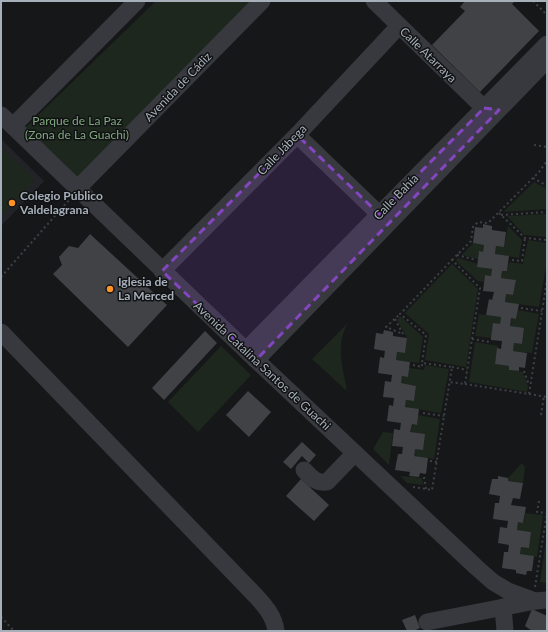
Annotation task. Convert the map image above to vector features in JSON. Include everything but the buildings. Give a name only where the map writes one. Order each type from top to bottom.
[{"type":"street","points":[[7,120],[137,1]]},
{"type":"street","name":"Avenida de Cádiz","points":[[77,189],[262,1]]},
{"type":"street","name":"Calle Atarraya","points":[[374,1],[399,26],[491,109]]},
{"type":"street","name":"Calle Jábega","points":[[162,271],[297,135],[399,26]]},
{"type":"street","name":"Calle Bahía","points":[[251,355],[491,109],[547,44]]},
{"type":"street","name":"Calle Bahía","points":[[251,355],[379,214],[491,109],[547,60]]},
{"type":"street","name":"Avenida Catalina Santos de Guachi","points":[[7,120],[162,271],[493,582],[508,591],[538,600]]},
{"type":"street","points":[[297,135],[379,214]]},
{"type":"street","points":[[1,332],[254,594],[269,611],[275,623],[276,631]]},
{"type":"street","points":[[304,470],[315,481],[327,482],[355,453]]},
{"type":"street","points":[[427,622],[538,600]]},
{"type":"street","points":[[503,607],[505,631]]},
{"type":"path","points":[[533,1],[547,15]]},
{"type":"path","points":[[534,145],[547,147]]},
{"type":"path","points":[[395,319],[403,334],[386,327],[471,241],[473,227],[478,222],[488,223],[533,178],[547,161]]},
{"type":"path","points":[[533,178],[547,186]]},
{"type":"path","points":[[1,277],[77,189]]},
{"type":"path","points":[[501,215],[547,212]]},
{"type":"path","points":[[499,213],[525,238],[547,240]]},
{"type":"path","points":[[512,260],[522,261],[525,238]]},
{"type":"path","points":[[457,255],[476,260]]},
{"type":"path","points":[[452,260],[480,288],[465,384]]},
{"type":"path","points":[[529,394],[547,280]]},
{"type":"path","points":[[521,308],[542,311]]},
{"type":"path","points":[[400,314],[426,335],[422,367],[413,365]]},
{"type":"path","points":[[472,339],[490,342]]},
{"type":"path","points":[[530,355],[535,356]]},
{"type":"path","points":[[422,363],[467,370]]},
{"type":"path","points":[[408,486],[432,490],[452,367]]},
{"type":"path","points":[[524,371],[530,386]]},
{"type":"path","points":[[449,382],[545,397],[540,415]]},
{"type":"path","points":[[423,413],[444,416]]},
{"type":"path","points":[[430,461],[436,462]]},
{"type":"path","points":[[424,477],[426,489]]},
{"type":"path","points":[[538,600],[536,582],[547,513],[537,512],[539,501]]},
{"type":"path","points":[[1,617],[14,631]]},
{"type":"highlighted area","points":[[484,108],[499,110],[256,360],[162,271],[297,135],[379,214]]},
{"type":"shaded area","name":"Colegio Público Valdelagrana","points":[[1,139],[44,181],[1,226]]},
{"type":"green space","name":"Parque de La Paz (Zona de La Guachi)","points":[[156,1],[251,1],[77,179],[25,128]]},
{"type":"green space","name":"Colegio Público Valdelagrana","points":[[1,148],[35,180],[1,216]]},
{"type":"green space","points":[[534,182],[547,189],[547,209],[503,212]]},
{"type":"green space","points":[[547,214],[547,237],[524,235],[507,216]]},
{"type":"green space","points":[[508,226],[522,240],[519,258],[495,254],[496,246],[504,247]]},
{"type":"green space","points":[[528,240],[547,243],[547,261],[539,307],[505,302],[506,294],[513,295],[516,280],[501,278],[502,271],[507,271],[509,262],[523,264]]},
{"type":"green space","points":[[473,243],[484,245],[483,252],[479,252],[478,259],[462,255]]},
{"type":"green space","points":[[458,258],[478,264],[477,267],[492,269],[491,276],[485,275],[484,282],[478,281],[456,261]]},
{"type":"green space","points":[[452,264],[478,289],[466,367],[425,360],[429,334],[405,313]]},
{"type":"green space","points":[[518,310],[539,314],[532,353],[513,351],[514,343],[522,344],[524,329],[510,326],[511,318],[516,319]]},
{"type":"green space","points":[[479,314],[501,317],[500,324],[491,338],[475,336]]},
{"type":"green space","points":[[400,316],[423,337],[419,363],[396,360],[397,352],[405,353],[407,338],[397,320]]},
{"type":"green space","points":[[348,323],[344,331],[341,347],[342,364],[347,391],[312,359]]},
{"type":"green space","points":[[475,342],[498,346],[495,364],[509,366],[509,370],[523,372],[528,386],[527,392],[469,382]]},
{"type":"green space","points":[[221,346],[251,375],[198,432],[168,402]]},
{"type":"green space","points":[[425,365],[449,369],[441,413],[405,407],[406,400],[414,401],[416,386],[401,383],[402,376],[408,377],[409,368],[424,370]]},
{"type":"green space","points":[[418,415],[440,419],[434,459],[414,456],[410,432],[412,424],[417,425]]},
{"type":"green space","points":[[383,432],[393,433],[389,465],[373,449]]},
{"type":"green space","points":[[522,463],[525,467],[523,483],[508,481],[508,478]]},
{"type":"green space","points":[[400,476],[422,478],[423,485],[407,483]]},
{"type":"green space","points":[[525,513],[543,515],[537,557],[520,554],[521,547],[529,547],[531,532],[517,530],[518,522],[524,522]]},
{"type":"green space","points":[[547,532],[547,583],[540,582]]},
{"type":"place","name":"Colegio Público Valdelagrana","points":[[12,203]]},
{"type":"place","name":"Iglesia de La Merced","points":[[110,289]]}]
